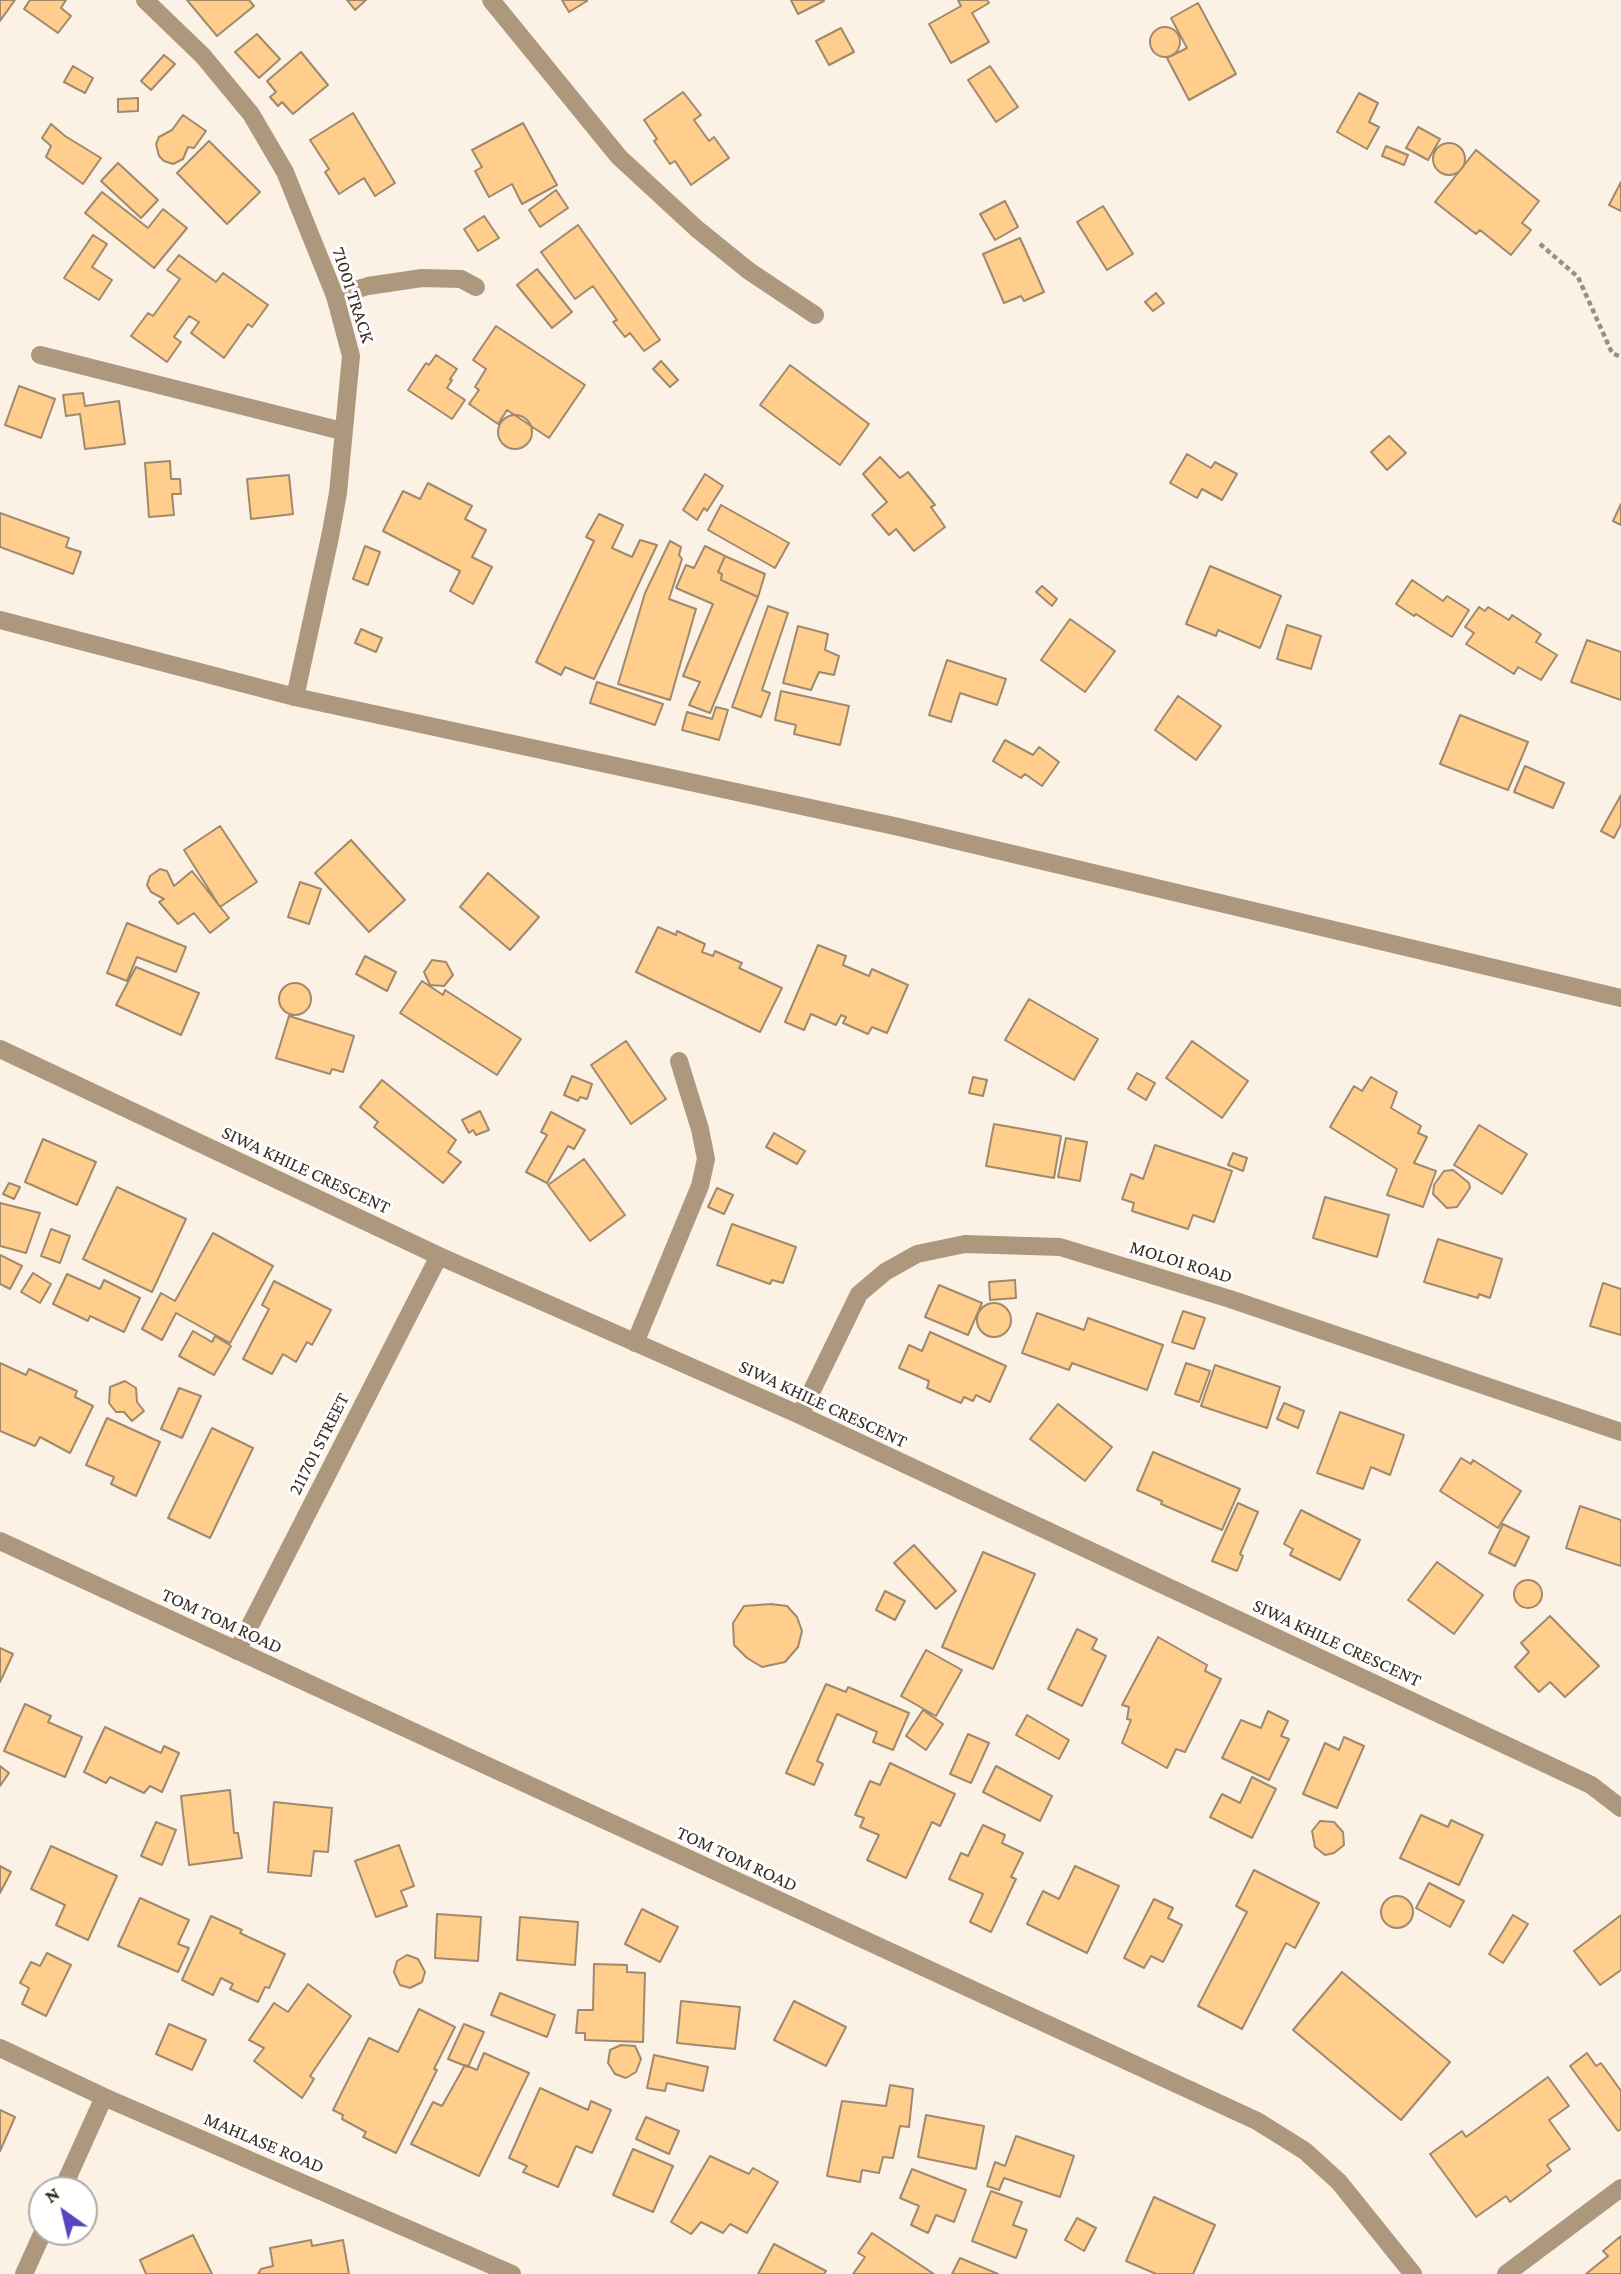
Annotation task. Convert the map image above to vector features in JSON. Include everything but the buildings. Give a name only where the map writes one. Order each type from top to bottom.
[{"type":"street","name":"71001 TRACK","points":[[145,0],[203,56],[251,114],[285,172],[335,296],[351,356],[338,493],[295,697]]},
{"type":"street","points":[[491,0],[619,158],[697,229],[749,271],[815,315]]},
{"type":"street","points":[[335,296],[368,286],[422,278],[461,279],[476,287]]},
{"type":"street","points":[[40,355],[342,431]]},
{"type":"street","points":[[0,620],[295,697],[899,827],[1621,998]]},
{"type":"street","name":"SIWA KHILE CRESCENT","points":[[0,1049],[439,1256],[800,1415],[1591,1785],[1621,1808]]},
{"type":"street","points":[[635,1343],[700,1186],[706,1159],[700,1129],[679,1061]]},
{"type":"street","name":"MOLOI ROAD","points":[[800,1415],[859,1294],[885,1272],[917,1254],[965,1244],[1060,1247],[1230,1299],[1621,1432]]},
{"type":"street","name":"211701 STREET","points":[[237,1651],[439,1256]]},
{"type":"street","name":"TOM TOM ROAD","points":[[0,1541],[1257,2121],[1305,2151],[1339,2182],[1413,2274]]},
{"type":"street","name":"MAHLASE ROAD","points":[[0,2049],[509,2273]]},
{"type":"street","points":[[68,2176],[104,2097]]},
{"type":"street","points":[[1506,2274],[1621,2188]]},
{"type":"street","points":[[24,2274],[37,2246]]},
{"type":"path","points":[[1540,244],[1578,277],[1612,353],[1621,357]]}]
